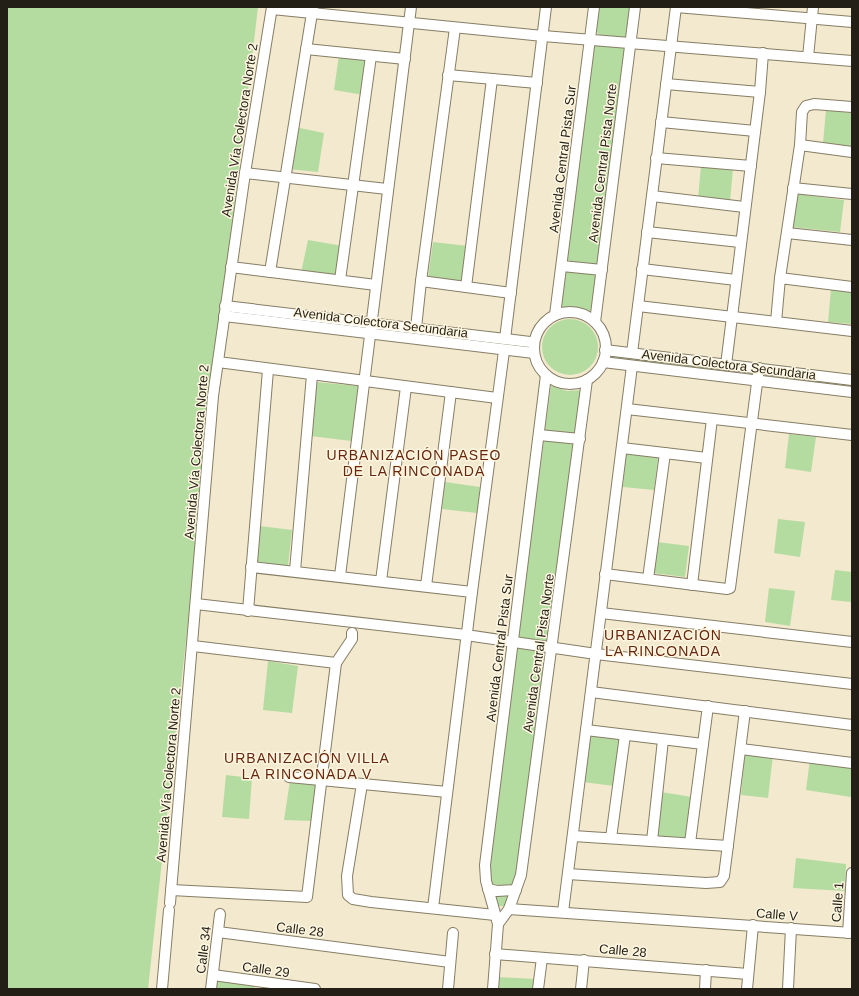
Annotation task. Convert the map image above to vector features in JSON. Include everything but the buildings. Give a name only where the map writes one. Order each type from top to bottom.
[{"type":"street","points":[[340,576],[372,334],[376,285],[411,7]]},
{"type":"street","points":[[505,339],[546,7]]},
{"type":"street","name":"Avenida Central Pista Sur","points":[[555,315],[594,7]]},
{"type":"street","name":"Avenida Central Pista Norte","points":[[595,322],[635,7]]},
{"type":"street","points":[[632,354],[676,7],[852,22]]},
{"type":"street","points":[[808,58],[813,7]]},
{"type":"street","points":[[272,8],[312,11],[455,28],[852,61]]},
{"type":"street","name":"Avenida Vía Colectora Norte 2","points":[[162,989],[213,404],[225,306],[272,8]]},
{"type":"street","points":[[270,272],[312,11]]},
{"type":"street","points":[[416,328],[455,28]]},
{"type":"street","points":[[306,49],[405,59]]},
{"type":"street","points":[[726,364],[744,207],[760,92],[763,53]]},
{"type":"street","points":[[340,280],[371,56]]},
{"type":"street","points":[[448,75],[536,83]]},
{"type":"street","points":[[466,287],[492,79]]},
{"type":"street","points":[[666,84],[760,92]]},
{"type":"street","points":[[776,322],[780,278],[800,145],[802,112],[806,106],[814,104],[852,107]]},
{"type":"street","points":[[661,122],[755,131]]},
{"type":"street","points":[[800,145],[852,152]]},
{"type":"street","points":[[656,158],[750,166]]},
{"type":"street","points":[[245,172],[284,178],[388,189]]},
{"type":"street","points":[[794,188],[852,194]]},
{"type":"street","points":[[652,196],[744,207]]},
{"type":"street","points":[[647,232],[740,242]]},
{"type":"street","points":[[787,233],[852,240]]},
{"type":"street","points":[[562,266],[602,270]]},
{"type":"street","points":[[231,267],[376,285]]},
{"type":"street","points":[[642,270],[736,280]]},
{"type":"street","points":[[780,278],[852,287]]},
{"type":"street","points":[[421,281],[511,293]]},
{"type":"street","name":"Avenida Colectora Secundaria","points":[[225,306],[505,339],[534,341]]},
{"type":"street","points":[[638,306],[852,331]]},
{"type":"street","points":[[572,311],[584,315],[595,322],[604,337],[606,350],[603,362],[596,372],[587,380],[566,384],[555,381],[540,369],[534,353],[534,341],[541,325],[555,315],[572,311]]},
{"type":"street","name":"Avenida Colectora Secundaria","points":[[224,316],[504,351],[534,353]]},
{"type":"street","name":"Avenida Colectora Secundaria","points":[[606,350],[852,380]]},
{"type":"street","points":[[433,908],[466,635],[504,351]]},
{"type":"street","points":[[218,362],[268,370],[497,398]]},
{"type":"street","name":"Avenida Colectora Secundaria","points":[[603,362],[852,392]]},
{"type":"street","points":[[563,912],[632,366]]},
{"type":"street","points":[[605,574],[727,589],[732,585],[759,368]]},
{"type":"street","points":[[248,611],[268,370]]},
{"type":"street","points":[[295,571],[312,375]]},
{"type":"street","name":"Avenida Central Pista Sur","points":[[496,920],[488,889],[485,865],[546,375]]},
{"type":"street","name":"Avenida Central Pista Norte","points":[[496,920],[509,909],[521,875],[587,380]]},
{"type":"street","points":[[381,581],[406,387]]},
{"type":"street","points":[[426,586],[451,392]]},
{"type":"street","points":[[627,409],[852,436]]},
{"type":"street","points":[[692,585],[712,419]]},
{"type":"street","points":[[539,435],[580,439]]},
{"type":"street","points":[[622,448],[707,458]]},
{"type":"street","points":[[648,579],[666,453]]},
{"type":"street","points":[[251,566],[472,592]]},
{"type":"street","points":[[196,604],[466,635],[596,654],[852,684]]},
{"type":"street","points":[[601,613],[852,642]]},
{"type":"street","points":[[171,890],[307,897],[336,663],[352,639],[352,633]]},
{"type":"street","points":[[192,646],[336,663]]},
{"type":"street","points":[[591,692],[852,725]]},
{"type":"street","points":[[690,843],[708,706]]},
{"type":"street","points":[[568,874],[720,882],[724,876],[745,711]]},
{"type":"street","points":[[586,730],[703,744]]},
{"type":"street","points":[[611,838],[624,735]]},
{"type":"street","points":[[652,841],[663,740]]},
{"type":"street","points":[[741,749],[852,763]]},
{"type":"street","points":[[289,777],[447,792]]},
{"type":"street","points":[[362,784],[347,876],[348,895],[353,899],[433,908],[496,920],[492,989]]},
{"type":"street","points":[[573,836],[728,846]]},
{"type":"street","name":"Calle 1","points":[[850,933],[852,873]]},
{"type":"street","points":[[488,889],[497,891],[516,890]]},
{"type":"street","name":"Calle V","points":[[509,909],[850,933]]},
{"type":"street","name":"Calle 34","points":[[211,989],[220,914]]},
{"type":"street","points":[[747,989],[753,925]]},
{"type":"street","points":[[788,989],[791,928]]},
{"type":"street","name":"Calle 28","points":[[218,932],[450,962]]},
{"type":"street","points":[[448,989],[453,933]]},
{"type":"street","name":"Calle 28","points":[[495,954],[748,974]]},
{"type":"street","points":[[538,989],[542,958]]},
{"type":"street","points":[[581,989],[584,960]]},
{"type":"street","points":[[705,989],[706,970]]},
{"type":"street","name":"Calle 29","points":[[213,975],[261,985],[315,989]]},
{"type":"green space","points":[[7,7],[258,7],[222,310],[148,989],[7,989]]},
{"type":"green space","points":[[598,7],[632,7],[627,37],[601,37],[595,30]]},
{"type":"green space","points":[[595,45],[624,46],[625,49],[601,258],[597,265],[572,263],[566,258],[593,48]]},
{"type":"green space","points":[[339,55],[368,58],[364,95],[334,90]]},
{"type":"green space","points":[[826,110],[852,113],[852,146],[823,143]]},
{"type":"green space","points":[[295,127],[324,133],[318,172],[288,169]]},
{"type":"green space","points":[[701,166],[733,169],[730,201],[698,198]]},
{"type":"green space","points":[[798,194],[844,200],[840,232],[791,227]]},
{"type":"green space","points":[[308,240],[343,246],[339,278],[301,273]]},
{"type":"green space","points":[[433,242],[468,246],[464,283],[428,278]]},
{"type":"green space","points":[[566,271],[593,273],[597,279],[591,316],[575,309],[559,311],[564,273]]},
{"type":"green space","points":[[831,289],[852,291],[852,324],[828,322]]},
{"type":"green space","points":[[564,319],[576,319],[586,323],[594,331],[598,341],[598,353],[594,363],[586,371],[576,375],[564,375],[554,371],[546,363],[542,353],[542,341],[546,331],[554,323]]},
{"type":"green space","points":[[612,356],[719,368],[720,371],[612,359]]},
{"type":"green space","points":[[769,374],[852,384],[852,388],[769,378]]},
{"type":"green space","points":[[316,382],[358,386],[351,441],[311,436]]},
{"type":"green space","points":[[551,386],[567,391],[582,390],[577,431],[574,435],[545,430]]},
{"type":"green space","points":[[789,434],[816,437],[811,472],[785,468]]},
{"type":"green space","points":[[544,440],[574,443],[548,643],[519,638],[518,634]]},
{"type":"green space","points":[[626,454],[658,458],[654,490],[623,487]]},
{"type":"green space","points":[[445,482],[480,487],[477,513],[442,509]]},
{"type":"green space","points":[[778,519],[805,522],[800,557],[774,553]]},
{"type":"green space","points":[[260,526],[292,530],[288,566],[257,562]]},
{"type":"green space","points":[[657,542],[689,546],[685,577],[653,573]]},
{"type":"green space","points":[[835,570],[852,572],[852,602],[831,600]]},
{"type":"green space","points":[[769,588],[795,591],[790,626],[765,622]]},
{"type":"green space","points":[[518,647],[546,651],[520,873],[514,883],[504,890],[492,885],[488,874],[516,649]]},
{"type":"green space","points":[[268,661],[298,666],[292,713],[263,710]]},
{"type":"green space","points":[[592,734],[619,738],[621,740],[614,786],[583,782],[588,737]]},
{"type":"green space","points":[[745,752],[773,755],[768,798],[741,795]]},
{"type":"green space","points":[[810,759],[852,764],[851,797],[806,790]]},
{"type":"green space","points":[[226,775],[252,778],[249,819],[222,817]]},
{"type":"green space","points":[[290,781],[318,784],[312,821],[284,820]]},
{"type":"green space","points":[[661,792],[692,797],[686,838],[656,837]]},
{"type":"green space","points":[[796,858],[846,864],[845,891],[793,888]]},
{"type":"green space","points":[[493,894],[511,896],[505,906],[495,906]]},
{"type":"green space","points":[[497,977],[536,979],[535,989],[495,989]]},
{"type":"green space","points":[[218,980],[253,985],[255,989],[214,989],[215,982]]},
{"type":"district","name":"URBANIZACIÓN PASEO DE LA RINCONADA","points":[[414,464]]},
{"type":"district","name":"URBANIZACIÓN LA RINCONADA","points":[[663,644]]},
{"type":"district","name":"URBANIZACIÓN VILLA LA RINCONADA V","points":[[307,766]]}]
